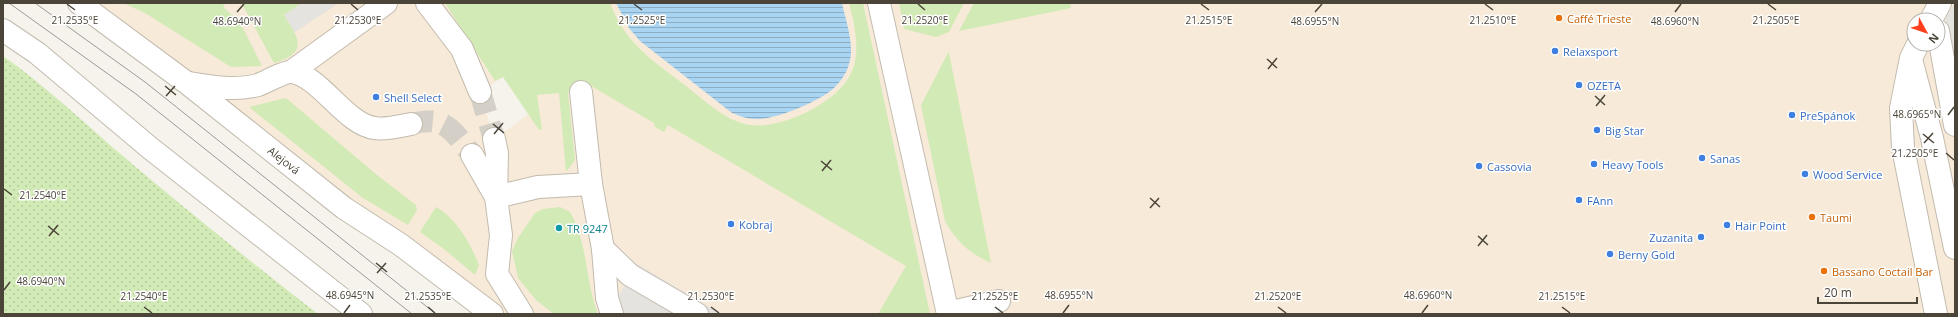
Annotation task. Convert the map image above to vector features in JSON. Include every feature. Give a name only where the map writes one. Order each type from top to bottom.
[{"type":"street","name":"Alejová","points":[[78,3],[187,83],[344,208],[401,245],[492,314]]},
{"type":"street","points":[[187,83],[230,89],[244,88],[258,85],[291,72],[347,29],[386,3]]},
{"type":"street","points":[[426,3],[462,49],[480,92]]},
{"type":"street","points":[[879,3],[948,314],[999,301]]},
{"type":"street","points":[[3,30],[37,53],[150,148],[361,314]]},
{"type":"street","points":[[1914,52],[1955,248]]},
{"type":"street","points":[[1914,52],[1901,108],[1903,148],[1936,314]]},
{"type":"street","points":[[1942,52],[1955,124]]},
{"type":"street","points":[[291,72],[313,84],[364,126],[381,129],[411,124]]},
{"type":"street","points":[[581,92],[591,184],[603,249],[607,298],[612,314]]},
{"type":"street","points":[[494,139],[497,153],[496,197],[501,235],[497,274],[522,314]]},
{"type":"street","points":[[472,155],[496,197]]},
{"type":"street","points":[[496,197],[538,188],[591,184]]},
{"type":"street","points":[[603,249],[630,275],[697,314]]},
{"type":"shaded area","points":[[79,3],[1955,3],[1955,314],[492,314]],"holes":[[[503,77],[529,114],[494,139],[480,92]]]},
{"type":"shaded area","points":[[302,3],[339,3],[295,32],[284,15]]},
{"type":"shaded area","points":[[1955,3],[1955,54],[1953,55],[1946,23],[1946,16]]},
{"type":"shaded area","points":[[637,264],[721,314],[608,314]]},
{"type":"green space","points":[[123,3],[226,3],[223,7],[240,22],[262,66],[231,67],[145,13]]},
{"type":"green space","points":[[302,3],[284,15],[297,38],[298,44],[292,55],[274,63],[242,4]]},
{"type":"green space","points":[[445,3],[610,3],[615,15],[625,31],[642,51],[653,61],[728,117],[745,124],[758,125],[772,124],[803,114],[818,106],[841,87],[853,69],[856,50],[855,31],[849,3],[863,3],[930,314],[878,314],[906,266],[668,125],[664,132],[655,127],[654,123],[581,80],[568,93],[575,160],[566,172],[559,93],[537,95],[542,129],[539,130],[503,77],[495,81]]},
{"type":"green space","points":[[899,3],[964,3],[949,32],[936,37],[904,29]]},
{"type":"green space","points":[[974,3],[1070,3],[1071,8],[959,31]]},
{"type":"green space","points":[[949,51],[991,263],[976,255],[964,246],[954,235],[945,221],[921,105]]},
{"type":"green space","points":[[3,56],[50,92],[124,157],[196,217],[318,314],[3,314]]},
{"type":"green space","points":[[286,98],[377,175],[416,205],[417,210],[408,225],[363,198],[249,107]]},
{"type":"green space","points":[[436,207],[450,218],[467,240],[479,265],[475,275],[444,249],[420,232]]},
{"type":"green space","points":[[560,207],[570,212],[576,224],[598,314],[554,314],[536,300],[518,278],[512,251],[518,238],[535,213],[543,209]]},
{"type":"water","points":[[616,3],[842,3],[848,26],[851,57],[844,76],[835,87],[809,104],[786,113],[764,118],[756,119],[744,117],[732,113],[640,41],[629,28]]},
{"type":"tunnel","points":[[480,92],[494,139]]},
{"type":"tunnel","points":[[411,124],[423,122],[440,123],[453,132],[472,155]]},
{"type":"tram line","points":[[9,3],[136,94],[412,314]]},
{"type":"tram line","points":[[35,3],[145,82],[436,314]]},
{"type":"place","name":"Caffé Trieste","points":[[1559,18]]},
{"type":"place","name":"Relaxsport","points":[[1555,51]]},
{"type":"place","name":"OZETA","points":[[1579,85]]},
{"type":"place","name":"Shell Select","points":[[376,97]]},
{"type":"place","name":"PreSpánok","points":[[1792,115]]},
{"type":"place","name":"Big Star","points":[[1597,130]]},
{"type":"place","name":"Sanas","points":[[1702,158]]},
{"type":"place","name":"Heavy Tools","points":[[1594,164]]},
{"type":"place","name":"Cassovia","points":[[1479,166]]},
{"type":"place","name":"Wood Service","points":[[1805,174]]},
{"type":"place","name":"FAnn","points":[[1579,200]]},
{"type":"place","name":"Taumi","points":[[1812,217]]},
{"type":"place","name":"Kobraj","points":[[731,224]]},
{"type":"place","name":"Hair Point","points":[[1727,225]]},
{"type":"place","name":"TR 9247","points":[[559,228]]},
{"type":"place","name":"Zuzanita","points":[[1701,237]]},
{"type":"place","name":"Berny Gold","points":[[1610,254]]},
{"type":"place","name":"Bassano Coctail Bar","points":[[1824,271]]}]
